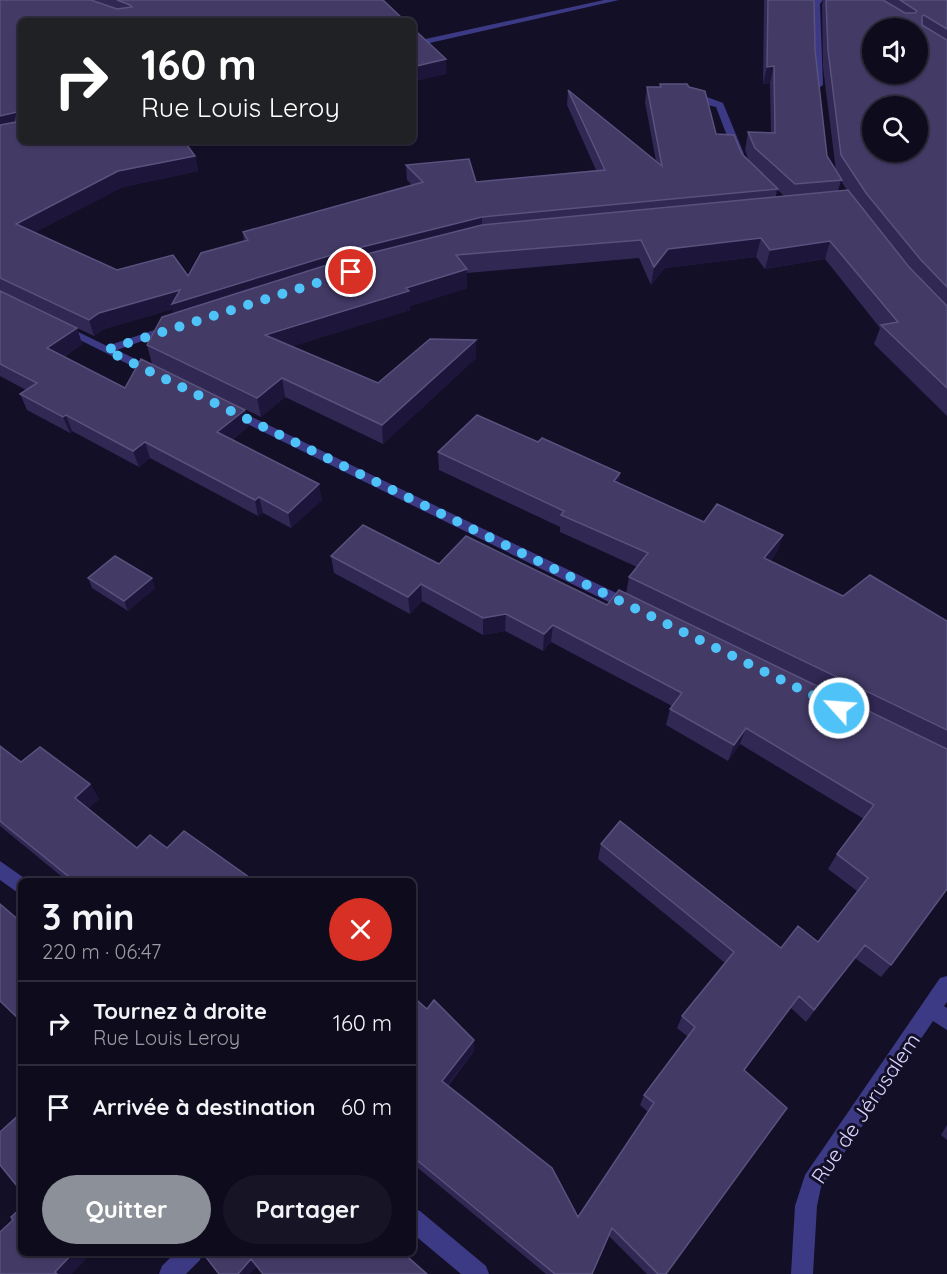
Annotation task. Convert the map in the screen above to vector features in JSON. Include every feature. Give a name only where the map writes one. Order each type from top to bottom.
[{"type":"street","points":[[416,44],[615,0]]},
{"type":"street","points":[[819,0],[816,4],[820,99]]},
{"type":"street","points":[[690,98],[707,100],[720,105],[745,168]]},
{"type":"street","points":[[106,350],[185,323]]},
{"type":"street","points":[[53,324],[171,381]]},
{"type":"street","points":[[214,402],[645,613]]},
{"type":"street","points":[[0,869],[18,884]]},
{"type":"street","name":"Rue de Jérusalem","points":[[802,1274],[806,1206],[812,1182],[939,1014],[947,985]]},
{"type":"street","points":[[416,1222],[478,1274]]},
{"type":"street","points":[[170,1274],[188,1256]]},
{"type":"building","points":[[0,0],[91,0],[117,9],[132,7],[117,0],[383,0],[402,18],[18,18],[18,144],[186,144],[195,156],[118,171],[16,224],[117,270],[173,255],[188,276],[201,253],[248,240],[243,232],[423,182],[406,165],[469,159],[476,182],[605,170],[568,90],[662,166],[647,87],[661,87],[660,84],[687,84],[689,87],[705,91],[716,134],[734,135],[742,154],[778,189],[482,217],[338,253],[172,304],[180,290],[99,313],[89,320],[0,278],[0,125],[16,122],[17,112],[0,116]]},
{"type":"building","points":[[768,0],[814,0],[815,50],[827,156],[842,180],[795,184],[755,148],[748,132],[775,133],[774,66],[767,67]]},
{"type":"building","points":[[826,0],[883,0],[905,13],[915,13],[917,11],[900,0],[947,0],[947,29],[924,15],[922,18],[862,18],[862,84],[928,84],[928,29],[947,40],[947,287],[921,260],[866,193],[841,155],[828,50]]},
{"type":"building","points":[[416,33],[418,33],[446,59],[416,66]]},
{"type":"building","points":[[848,190],[909,267],[947,306],[947,388],[881,325],[898,322],[830,241],[770,250],[761,238],[668,249],[654,267],[641,240],[456,255],[467,269],[406,288],[409,291],[265,335],[378,383],[430,339],[476,340],[382,425],[282,378],[257,398],[147,345],[162,317],[343,260],[482,225]]},
{"type":"building","points":[[0,291],[77,328],[47,348],[125,388],[141,359],[245,410],[217,432],[319,484],[288,513],[259,497],[255,500],[145,442],[133,451],[66,415],[63,417],[20,394],[37,383],[0,364]]},
{"type":"building","points":[[477,415],[538,442],[542,438],[620,473],[614,481],[704,522],[717,504],[783,535],[764,558],[843,596],[870,575],[947,621],[947,730],[629,577],[648,553],[561,515],[564,511],[438,452]]},
{"type":"building","points":[[363,525],[439,564],[466,536],[607,605],[619,590],[947,749],[947,889],[891,965],[865,945],[814,1010],[799,996],[744,1070],[787,1108],[666,1274],[658,1274],[612,1228],[592,1274],[555,1274],[416,1159],[416,999],[427,1009],[434,1000],[474,1040],[442,1081],[552,1168],[578,1217],[654,1103],[644,1095],[695,1027],[682,1016],[734,952],[601,844],[620,821],[781,948],[798,926],[818,942],[868,878],[837,854],[874,805],[746,728],[734,745],[670,709],[682,693],[553,625],[544,634],[506,614],[483,618],[421,584],[408,597],[331,556]]},
{"type":"building","points":[[115,556],[152,578],[124,601],[88,578]]},
{"type":"building","points":[[0,746],[21,762],[40,747],[90,784],[75,798],[137,848],[150,835],[167,848],[184,831],[250,878],[71,878],[0,821]]},
{"type":"building","points":[[0,904],[18,919],[18,1018],[0,1001]]},
{"type":"building","points":[[18,1116],[18,1187],[0,1165],[0,1132]]},
{"type":"building","points":[[18,1211],[18,1256],[70,1256],[55,1272],[57,1274],[0,1274],[0,1232],[13,1220],[11,1217]]},
{"type":"building","points":[[205,1256],[407,1256],[427,1274],[263,1274],[251,1259],[238,1274],[219,1274]]},
{"type":"route","points":[[351,272],[306,284],[106,350],[839,708]]}]
